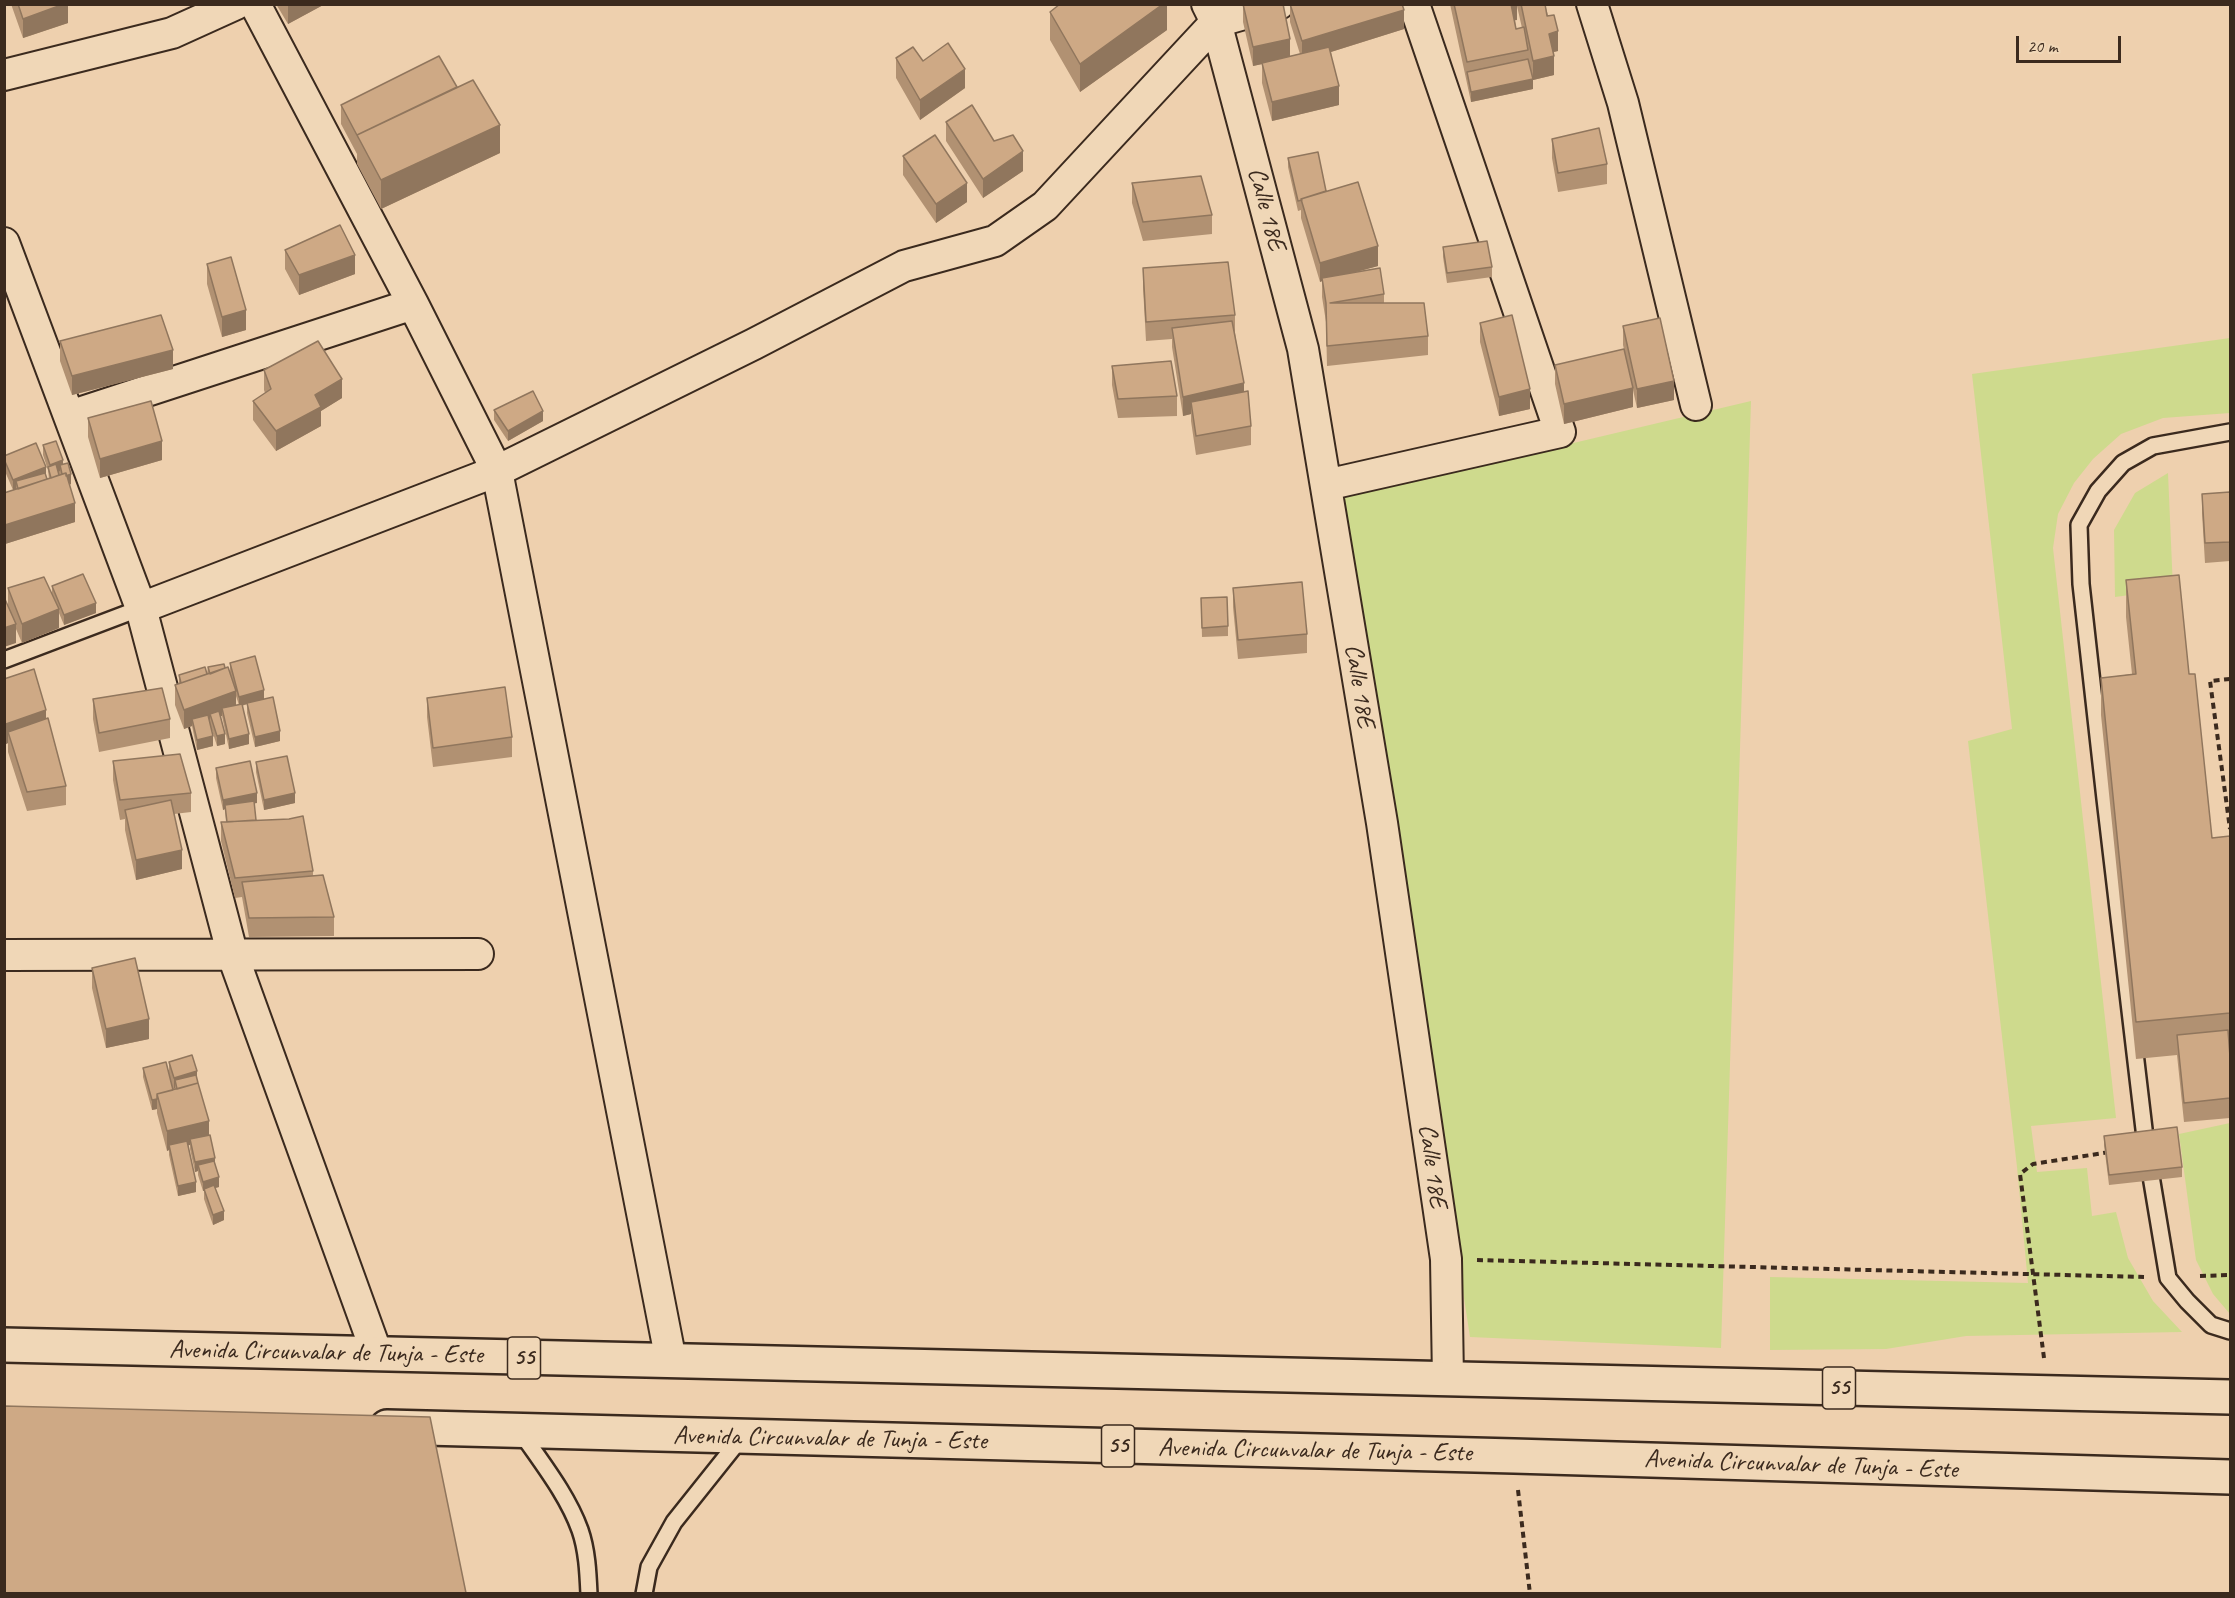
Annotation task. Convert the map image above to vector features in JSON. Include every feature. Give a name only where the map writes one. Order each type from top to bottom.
[{"type":"highway","name":"Avenida Circunvalar de Tunja - Este","points":[[4,1346],[2230,1397]]},
{"type":"highway","name":"Avenida Circunvalar de Tunja - Este","points":[[352,1427],[1514,1456],[2230,1477]]},
{"type":"street","points":[[4,75],[172,33],[236,4]]},
{"type":"street","points":[[255,4],[413,304],[497,471],[671,1361]]},
{"type":"street","points":[[141,608],[497,471],[754,344],[904,266],[995,241],[1046,206],[1212,13],[1279,4]]},
{"type":"street","points":[[1326,485],[1560,432],[1414,4]]},
{"type":"street","points":[[1592,4],[1623,103],[1696,405]]},
{"type":"street","name":"Calle 18E","points":[[1212,13],[1303,349],[1382,823],[1446,1259],[1448,1379]]},
{"type":"street","points":[[4,243],[141,608],[232,956],[376,1354]]},
{"type":"street","points":[[70,416],[413,304]]},
{"type":"street","points":[[4,955],[478,954]]},
{"type":"lane","points":[[2230,432],[2153,446],[2123,463],[2098,491],[2079,525],[2084,606],[2146,1146],[2168,1278],[2211,1325],[2230,1331]]},
{"type":"lane","points":[[4,660],[141,608]]},
{"type":"lane","points":[[520,1431],[562,1494],[580,1529],[587,1563],[589,1593]]},
{"type":"lane","points":[[644,1593],[649,1567],[674,1522],[741,1437]]},
{"type":"path","points":[[2230,679],[2210,681],[2230,829]]},
{"type":"path","points":[[2047,1393],[2042,1332],[2020,1174],[2033,1164],[2146,1146]]},
{"type":"path","points":[[1446,1259],[2168,1278],[2230,1275]]},
{"type":"path","points":[[1514,1456],[1530,1593]]},
{"type":"green space","points":[[2230,338],[2230,413],[2163,418],[2121,434],[2093,459],[2074,483],[2058,514],[2053,548],[2116,1118],[2031,1126],[2037,1172],[2087,1168],[2092,1216],[2116,1212],[2128,1258],[2153,1301],[2182,1332],[1966,1336],[1886,1349],[1770,1350],[1770,1277],[2028,1283],[2017,1167],[1968,741],[2012,729],[1972,374]]},
{"type":"green space","points":[[1751,401],[1721,1348],[1470,1337],[1341,498]]},
{"type":"green space","points":[[2168,473],[2173,589],[2115,597],[2114,530],[2135,493]]},
{"type":"green space","points":[[2230,1123],[2230,1314],[2213,1294],[2196,1260],[2179,1134]]},
{"type":"building","points":[[18,4],[64,4],[23,19]]},
{"type":"building","points":[[1060,4],[1163,4],[1080,64],[1050,12]]},
{"type":"building","points":[[1243,4],[1283,4],[1290,39],[1253,47]]},
{"type":"building","points":[[1290,4],[1402,4],[1404,10],[1302,41]]},
{"type":"building","points":[[1454,4],[1511,4],[1516,29],[1524,27],[1528,50],[1467,62]]},
{"type":"building","points":[[1521,4],[1545,4],[1547,16],[1554,15],[1558,31],[1549,34],[1554,56],[1533,61]]},
{"type":"building","points":[[948,43],[965,69],[920,100],[896,58],[913,47],[923,61]]},
{"type":"building","points":[[1329,47],[1339,86],[1272,102],[1262,63]]},
{"type":"building","points":[[439,56],[457,87],[357,135],[359,139],[341,105]]},
{"type":"building","points":[[1528,59],[1533,79],[1471,92],[1467,72]]},
{"type":"building","points":[[473,80],[500,125],[381,180],[357,135]]},
{"type":"building","points":[[972,105],[994,141],[1013,135],[1023,151],[983,179],[946,122]]},
{"type":"building","points":[[1599,128],[1607,164],[1558,173],[1552,139]]},
{"type":"building","points":[[935,135],[967,183],[936,204],[903,156]]},
{"type":"building","points":[[1318,152],[1326,191],[1298,201],[1288,158]]},
{"type":"building","points":[[1201,176],[1212,215],[1143,222],[1132,183]]},
{"type":"building","points":[[1358,182],[1378,246],[1320,263],[1301,199]]},
{"type":"building","points":[[340,225],[355,255],[299,275],[285,250]]},
{"type":"building","points":[[1487,241],[1492,267],[1447,273],[1443,247]]},
{"type":"building","points":[[231,257],[246,310],[222,317],[207,264]]},
{"type":"building","points":[[1228,262],[1235,315],[1146,322],[1143,268]]},
{"type":"building","points":[[1380,268],[1384,294],[1330,303],[1424,303],[1428,336],[1327,346],[1326,303],[1322,278]]},
{"type":"building","points":[[161,315],[173,350],[72,376],[60,341]]},
{"type":"building","points":[[1512,315],[1530,389],[1499,397],[1480,323]]},
{"type":"building","points":[[1660,318],[1674,381],[1637,389],[1623,326]]},
{"type":"building","points":[[1232,321],[1244,383],[1183,397],[1172,328]]},
{"type":"building","points":[[318,341],[342,379],[315,395],[321,407],[276,431],[253,401],[271,389],[264,370]]},
{"type":"building","points":[[1624,349],[1633,388],[1564,404],[1555,365]]},
{"type":"building","points":[[1171,361],[1177,396],[1118,399],[1112,366]]},
{"type":"building","points":[[533,391],[543,411],[508,431],[494,410]]},
{"type":"building","points":[[1248,391],[1251,426],[1196,436],[1191,402]]},
{"type":"building","points":[[151,401],[162,441],[100,459],[88,418]]},
{"type":"building","points":[[56,441],[63,460],[50,465],[43,445]]},
{"type":"building","points":[[36,443],[46,467],[13,480],[4,456]]},
{"type":"building","points":[[68,463],[71,474],[66,476],[66,473],[62,474],[60,465]]},
{"type":"building","points":[[56,464],[59,475],[51,478],[48,467]]},
{"type":"building","points":[[45,473],[47,479],[18,489],[16,481]]},
{"type":"building","points":[[66,473],[75,503],[5,525],[4,493]]},
{"type":"building","points":[[2230,492],[2230,542],[2205,543],[2202,494]]},
{"type":"building","points":[[83,574],[96,603],[64,615],[52,586]]},
{"type":"building","points":[[2179,575],[2189,674],[2195,674],[2212,838],[2230,836],[2230,1013],[2136,1022],[2101,678],[2136,674],[2126,580]]},
{"type":"building","points":[[44,577],[59,609],[22,624],[8,588]]},
{"type":"building","points":[[1302,582],[1307,634],[1238,640],[1233,588]]},
{"type":"building","points":[[4,597],[16,624],[4,628]]},
{"type":"building","points":[[1227,597],[1228,626],[1202,628],[1201,598]]},
{"type":"building","points":[[255,656],[264,690],[239,697],[230,663]]},
{"type":"building","points":[[224,664],[225,668],[210,674],[208,667]]},
{"type":"building","points":[[205,667],[207,674],[181,683],[179,675]]},
{"type":"building","points":[[228,667],[236,691],[184,710],[175,685]]},
{"type":"building","points":[[34,669],[46,710],[6,724],[4,742],[4,679]]},
{"type":"building","points":[[505,687],[512,737],[433,748],[427,698]]},
{"type":"building","points":[[162,688],[170,719],[99,733],[93,699]]},
{"type":"building","points":[[273,697],[280,731],[255,737],[247,703]]},
{"type":"building","points":[[242,704],[249,734],[229,739],[222,708]]},
{"type":"building","points":[[219,711],[225,734],[217,736],[210,714]]},
{"type":"building","points":[[208,715],[213,736],[197,740],[192,719]]},
{"type":"building","points":[[48,718],[66,786],[27,792],[8,732]]},
{"type":"building","points":[[180,754],[191,793],[120,800],[113,761]]},
{"type":"building","points":[[287,756],[295,793],[264,800],[256,762]]},
{"type":"building","points":[[250,761],[257,793],[223,800],[216,768]]},
{"type":"building","points":[[171,800],[182,850],[136,860],[125,810]]},
{"type":"building","points":[[254,801],[256,820],[227,822],[225,805]]},
{"type":"building","points":[[303,816],[313,871],[235,878],[221,822],[289,819]]},
{"type":"building","points":[[323,875],[334,917],[249,918],[242,882]]},
{"type":"building","points":[[135,958],[149,1019],[106,1029],[92,968]]},
{"type":"building","points":[[2228,1030],[2230,1098],[2184,1103],[2177,1035]]},
{"type":"building","points":[[192,1055],[197,1071],[174,1078],[169,1062]]},
{"type":"building","points":[[166,1062],[173,1090],[157,1094],[157,1099],[152,1100],[143,1068]]},
{"type":"building","points":[[196,1075],[198,1083],[177,1089],[175,1080]]},
{"type":"building","points":[[198,1083],[209,1121],[167,1131],[157,1094]]},
{"type":"building","points":[[2177,1127],[2182,1167],[2109,1175],[2104,1136]]},
{"type":"building","points":[[210,1135],[215,1158],[195,1162],[190,1139]]},
{"type":"building","points":[[187,1141],[196,1182],[178,1186],[169,1145]]},
{"type":"building","points":[[214,1161],[219,1177],[203,1182],[198,1165]]},
{"type":"building","points":[[214,1185],[224,1211],[213,1215],[204,1189]]},
{"type":"building","points":[[4,1406],[430,1417],[466,1593],[4,1593]]}]
